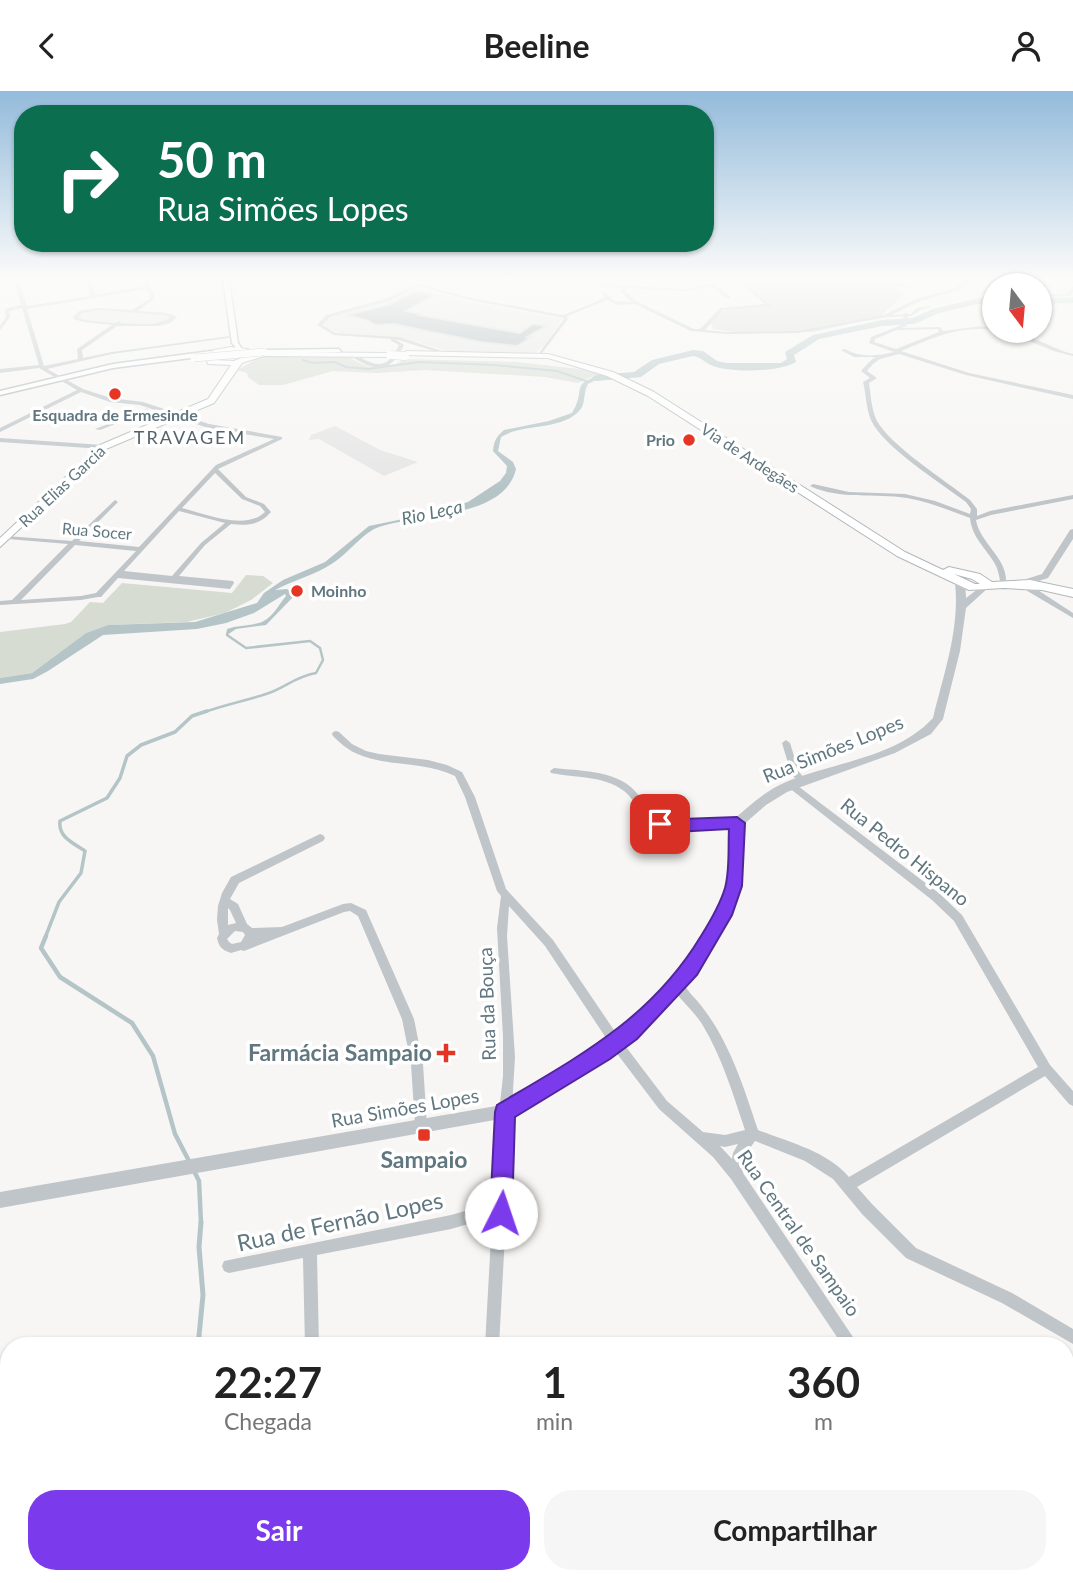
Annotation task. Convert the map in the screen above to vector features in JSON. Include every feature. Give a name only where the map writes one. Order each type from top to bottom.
[{"type":"main road","points":[[211,362],[209,357],[223,350]]},
{"type":"main road","points":[[0,393],[99,370],[223,350]]},
{"type":"main road","name":"Rua Elias Garcia","points":[[4,540],[103,447],[211,401],[219,392],[226,367],[239,362],[240,350]]},
{"type":"main road","name":"Via de Ardegães","points":[[252,350],[271,354],[343,353]]},
{"type":"main road","name":"Via de Ardegães","points":[[99,370],[194,358],[293,351],[535,358]]},
{"type":"main road","name":"Via de Ardegães","points":[[406,354],[535,358]]},
{"type":"main road","name":"Via de Ardegães","points":[[535,358],[538,365],[553,361],[600,371],[629,382],[887,546],[916,561],[964,578]]},
{"type":"main road","points":[[99,370],[193,361],[211,362],[226,367]]},
{"type":"main road","points":[[964,578],[1003,579],[1073,593]]},
{"type":"main road","points":[[964,578],[984,587],[1004,584],[1039,587]]},
{"type":"street","points":[[0,603],[89,597],[104,591],[215,469],[280,438],[230,431],[138,402],[110,400],[81,390],[41,367],[36,350]]},
{"type":"street","points":[[79,350],[81,360]]},
{"type":"street","points":[[1,372],[112,353],[184,350]]},
{"type":"street","points":[[343,353],[375,366],[389,365],[397,359],[400,350]]},
{"type":"street","points":[[433,350],[449,355]]},
{"type":"street","points":[[535,358],[542,350]]},
{"type":"street","points":[[843,350],[867,359],[900,350]]},
{"type":"street","points":[[862,350],[867,359],[864,371],[874,378],[866,382],[868,401],[877,425],[968,501],[974,509],[974,531],[1002,571],[1003,579]]},
{"type":"street","points":[[893,350],[968,373],[1073,397]]},
{"type":"street","points":[[1053,350],[1073,355]]},
{"type":"street","points":[[0,430],[81,390]]},
{"type":"street","points":[[149,411],[156,408]]},
{"type":"street","points":[[98,429],[136,415]]},
{"type":"street","points":[[0,440],[103,447]]},
{"type":"street","points":[[178,509],[243,524],[265,517],[268,512],[262,505],[244,498],[215,469]]},
{"type":"street","points":[[813,486],[849,494],[905,496],[933,502],[973,518],[1073,497]]},
{"type":"street","points":[[13,602],[115,502]]},
{"type":"street","points":[[174,578],[203,544],[230,522]]},
{"type":"street","points":[[1073,532],[1039,587],[1073,617]]},
{"type":"street","name":"Rua Socer","points":[[4,540],[141,549]]},
{"type":"street","points":[[119,574],[174,578],[230,583],[228,587],[119,574]]},
{"type":"street","name":"Rua Simões Lopes","points":[[0,1200],[505,1112],[616,1043],[677,986],[708,943],[734,886],[737,823],[760,802],[796,783],[878,755],[919,737],[934,726],[938,719],[961,607],[964,578]]},
{"type":"street","points":[[961,607],[984,587]]},
{"type":"street","name":"Rua Central de Sampaio","points":[[336,734],[369,756],[430,762],[459,774],[506,896],[549,943],[616,1043],[663,1105],[736,1174],[846,1337]]},
{"type":"street","points":[[786,743],[796,783]]},
{"type":"street","points":[[554,771],[613,781],[626,788],[650,818],[660,824],[675,826],[737,823]]},
{"type":"street","name":"Rua Pedro Hispano","points":[[796,783],[958,918],[1046,1069],[1073,1100]]},
{"type":"street","points":[[320,838],[235,880],[226,892],[226,902],[221,911],[224,935],[222,942],[227,948],[240,948],[343,908],[351,907],[362,913],[408,1019],[417,1064],[421,1126]]},
{"type":"street","name":"Rua da Bouça","points":[[493,1337],[508,1097],[507,1021],[500,918],[506,896]]},
{"type":"street","points":[[226,902],[234,907],[247,929],[248,942],[240,948]]},
{"type":"street","points":[[224,935],[230,929],[282,931]]},
{"type":"street","points":[[677,986],[691,999],[724,1052],[753,1134]]},
{"type":"street","points":[[848,1185],[1046,1069]]},
{"type":"street","points":[[736,1174],[739,1153],[753,1134]]},
{"type":"street","points":[[700,1138],[725,1141],[753,1134],[809,1156],[838,1174],[867,1209],[911,1253],[1007,1299],[1073,1337]]},
{"type":"street","name":"Rua de Fernão Lopes","points":[[229,1266],[486,1212],[501,1213]]},
{"type":"street","points":[[310,1251],[312,1337]]},
{"type":"shaded area","points":[[443,350],[539,350],[534,354],[455,353]]},
{"type":"shaded area","points":[[262,356],[348,356],[361,364],[376,368],[390,367],[403,359],[517,362],[579,369],[598,374],[578,383],[545,377],[424,370],[377,373],[333,371],[283,385],[259,385],[248,377],[247,373],[237,370]]},
{"type":"shaded area","points":[[335,426],[380,450],[418,462],[384,476],[319,439],[309,440],[311,435]]},
{"type":"shaded area","points":[[246,575],[263,576],[273,583],[251,600],[225,613],[187,622],[108,625],[86,633],[32,673],[0,678],[0,632],[71,622],[90,602],[103,603],[122,583],[232,593]]},
{"type":"water","points":[[610,374],[617,377],[600,378],[588,384],[582,407],[572,417],[501,437],[498,451],[513,462],[516,469],[508,485],[495,497],[457,512],[395,523],[373,530],[333,563],[275,590],[287,589],[295,595],[266,625],[236,629],[227,635],[227,629],[266,620],[273,614],[285,594],[254,613],[226,623],[197,629],[103,635],[33,679],[0,684],[0,678],[32,673],[86,633],[108,625],[195,622],[257,603],[264,593],[283,580],[325,562],[369,526],[432,513],[468,502],[500,481],[506,473],[507,466],[493,451],[496,439],[504,430],[549,421],[572,413],[583,383]]},
{"type":"waterway","name":"Rio Leça","points":[[596,378],[637,375],[656,362],[693,353],[700,353],[714,363],[727,366],[783,366],[793,360],[788,354],[795,350]]},
{"type":"waterway","points":[[303,360],[313,363],[335,362],[346,367],[368,369],[419,362],[494,365],[557,371],[586,381]]},
{"type":"waterway","points":[[202,713],[266,694],[316,673],[323,660],[320,648],[310,641],[246,648],[227,635],[228,631]]},
{"type":"waterway","points":[[45,938],[59,902],[81,873],[85,851],[64,835],[60,821],[107,798],[120,778],[127,756],[141,745],[175,732],[192,716],[207,711]]},
{"type":"waterway","points":[[46,936],[41,948],[60,977],[132,1023],[153,1056],[175,1134],[189,1161]]},
{"type":"waterway","points":[[194,1171],[199,1181],[201,1222]]},
{"type":"waterway","points":[[199,1337],[203,1295],[199,1247],[201,1222]]},
{"type":"tunnel","points":[[136,415],[149,411]]},
{"type":"place","name":"Esquadra de Ermesinde","points":[[115,394]]},
{"type":"place","name":"Prio","points":[[689,440]]},
{"type":"place","name":"Moinho","points":[[297,591]]},
{"type":"place","name":"Farmácia Sampaio","points":[[446,1053]]},
{"type":"place","name":"Sampaio","points":[[424,1135]]},
{"type":"district","name":"TRAVAGEM","points":[[190,438]]},
{"type":"route","points":[[501,1213],[505,1112],[630,1033],[677,986],[708,943],[723,915],[734,886],[737,823],[675,826],[660,824]]}]
